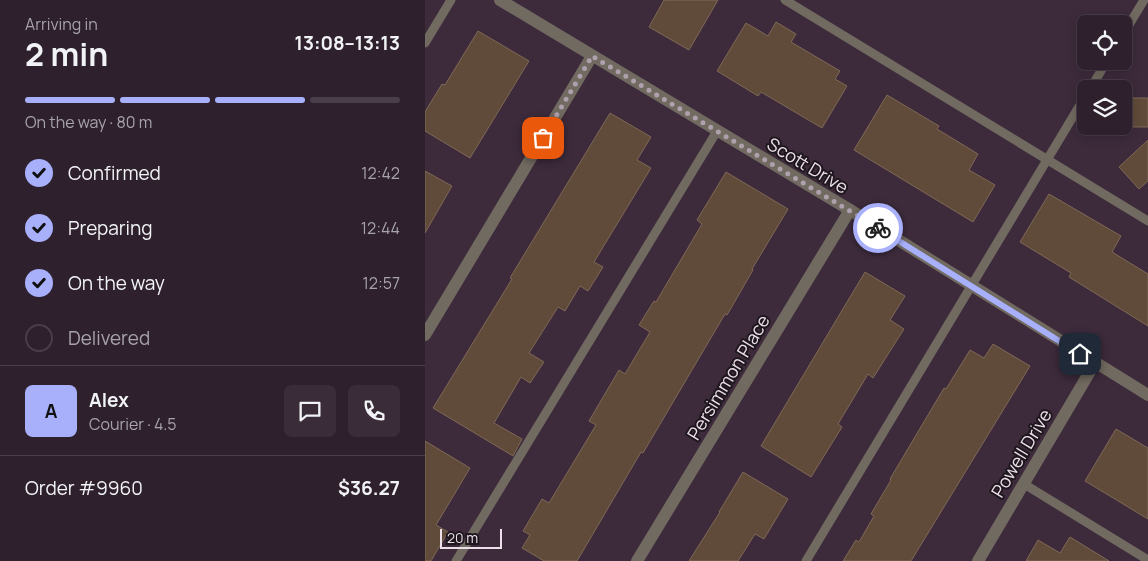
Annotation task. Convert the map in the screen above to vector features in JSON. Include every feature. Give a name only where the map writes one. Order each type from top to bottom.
[{"type":"street","name":"Scott Drive","points":[[500,0],[850,210],[1148,395]]},
{"type":"street","points":[[425,335],[592,56]]},
{"type":"street","name":"Persimmon Place","points":[[637,561],[850,210]]},
{"type":"street","name":"Powell Drive","points":[[978,561],[1095,363]]},
{"type":"lane","points":[[425,43],[451,0]]},
{"type":"lane","points":[[785,0],[1148,221]]},
{"type":"lane","points":[[1132,20],[1144,0]]},
{"type":"lane","points":[[806,561],[1077,111]]},
{"type":"lane","points":[[456,561],[717,131]]},
{"type":"lane","points":[[1023,484],[1148,560]]},
{"type":"building","points":[[664,0],[718,0],[689,50],[649,27]]},
{"type":"building","points":[[776,22],[796,34],[791,42],[840,71],[835,79],[847,86],[822,128],[761,92],[758,96],[717,71],[746,23],[768,36]]},
{"type":"building","points":[[478,31],[529,61],[470,158],[425,131],[425,112],[442,84],[445,85]]},
{"type":"building","points":[[887,95],[939,126],[937,129],[978,154],[969,170],[995,185],[973,222],[854,150]]},
{"type":"building","points":[[1132,98],[1148,98],[1148,127],[1132,127]]},
{"type":"building","points":[[610,113],[651,137],[637,160],[651,168],[594,262],[603,267],[588,291],[580,286],[565,311],[558,307],[529,353],[544,362],[530,383],[521,377],[494,423],[522,439],[513,456],[433,408]]},
{"type":"building","points":[[1148,140],[1148,181],[1139,189],[1119,167]]},
{"type":"building","points":[[425,171],[452,186],[425,233]]},
{"type":"building","points":[[726,172],[788,209],[727,315],[725,314],[577,561],[544,561],[522,548],[530,535],[523,531],[542,499],[549,503],[596,425],[589,421],[619,370],[625,374],[650,332],[639,325],[654,301],[656,302],[702,224],[697,220]]},
{"type":"building","points":[[1049,194],[1121,236],[1112,252],[1148,274],[1148,326],[1069,277],[1071,273],[1020,242]]},
{"type":"building","points":[[865,272],[905,296],[890,320],[904,329],[873,378],[868,374],[838,424],[842,427],[811,477],[761,446]]},
{"type":"building","points":[[993,344],[1030,366],[911,561],[843,561],[856,540],[859,542],[874,516],[871,514],[890,479],[944,388],[946,389],[970,350],[984,358]]},
{"type":"building","points":[[1116,429],[1148,448],[1148,519],[1085,481]]},
{"type":"building","points":[[425,441],[470,468],[436,525],[448,532],[431,561],[425,561]]},
{"type":"building","points":[[743,472],[788,499],[764,539],[755,534],[738,561],[689,561],[720,512]]},
{"type":"building","points":[[1070,537],[1109,561],[1026,561],[1038,540],[1060,553]]},
{"type":"way so far","points":[[543,138],[592,56],[878,228]]},
{"type":"route","points":[[878,228],[1080,354]]}]
